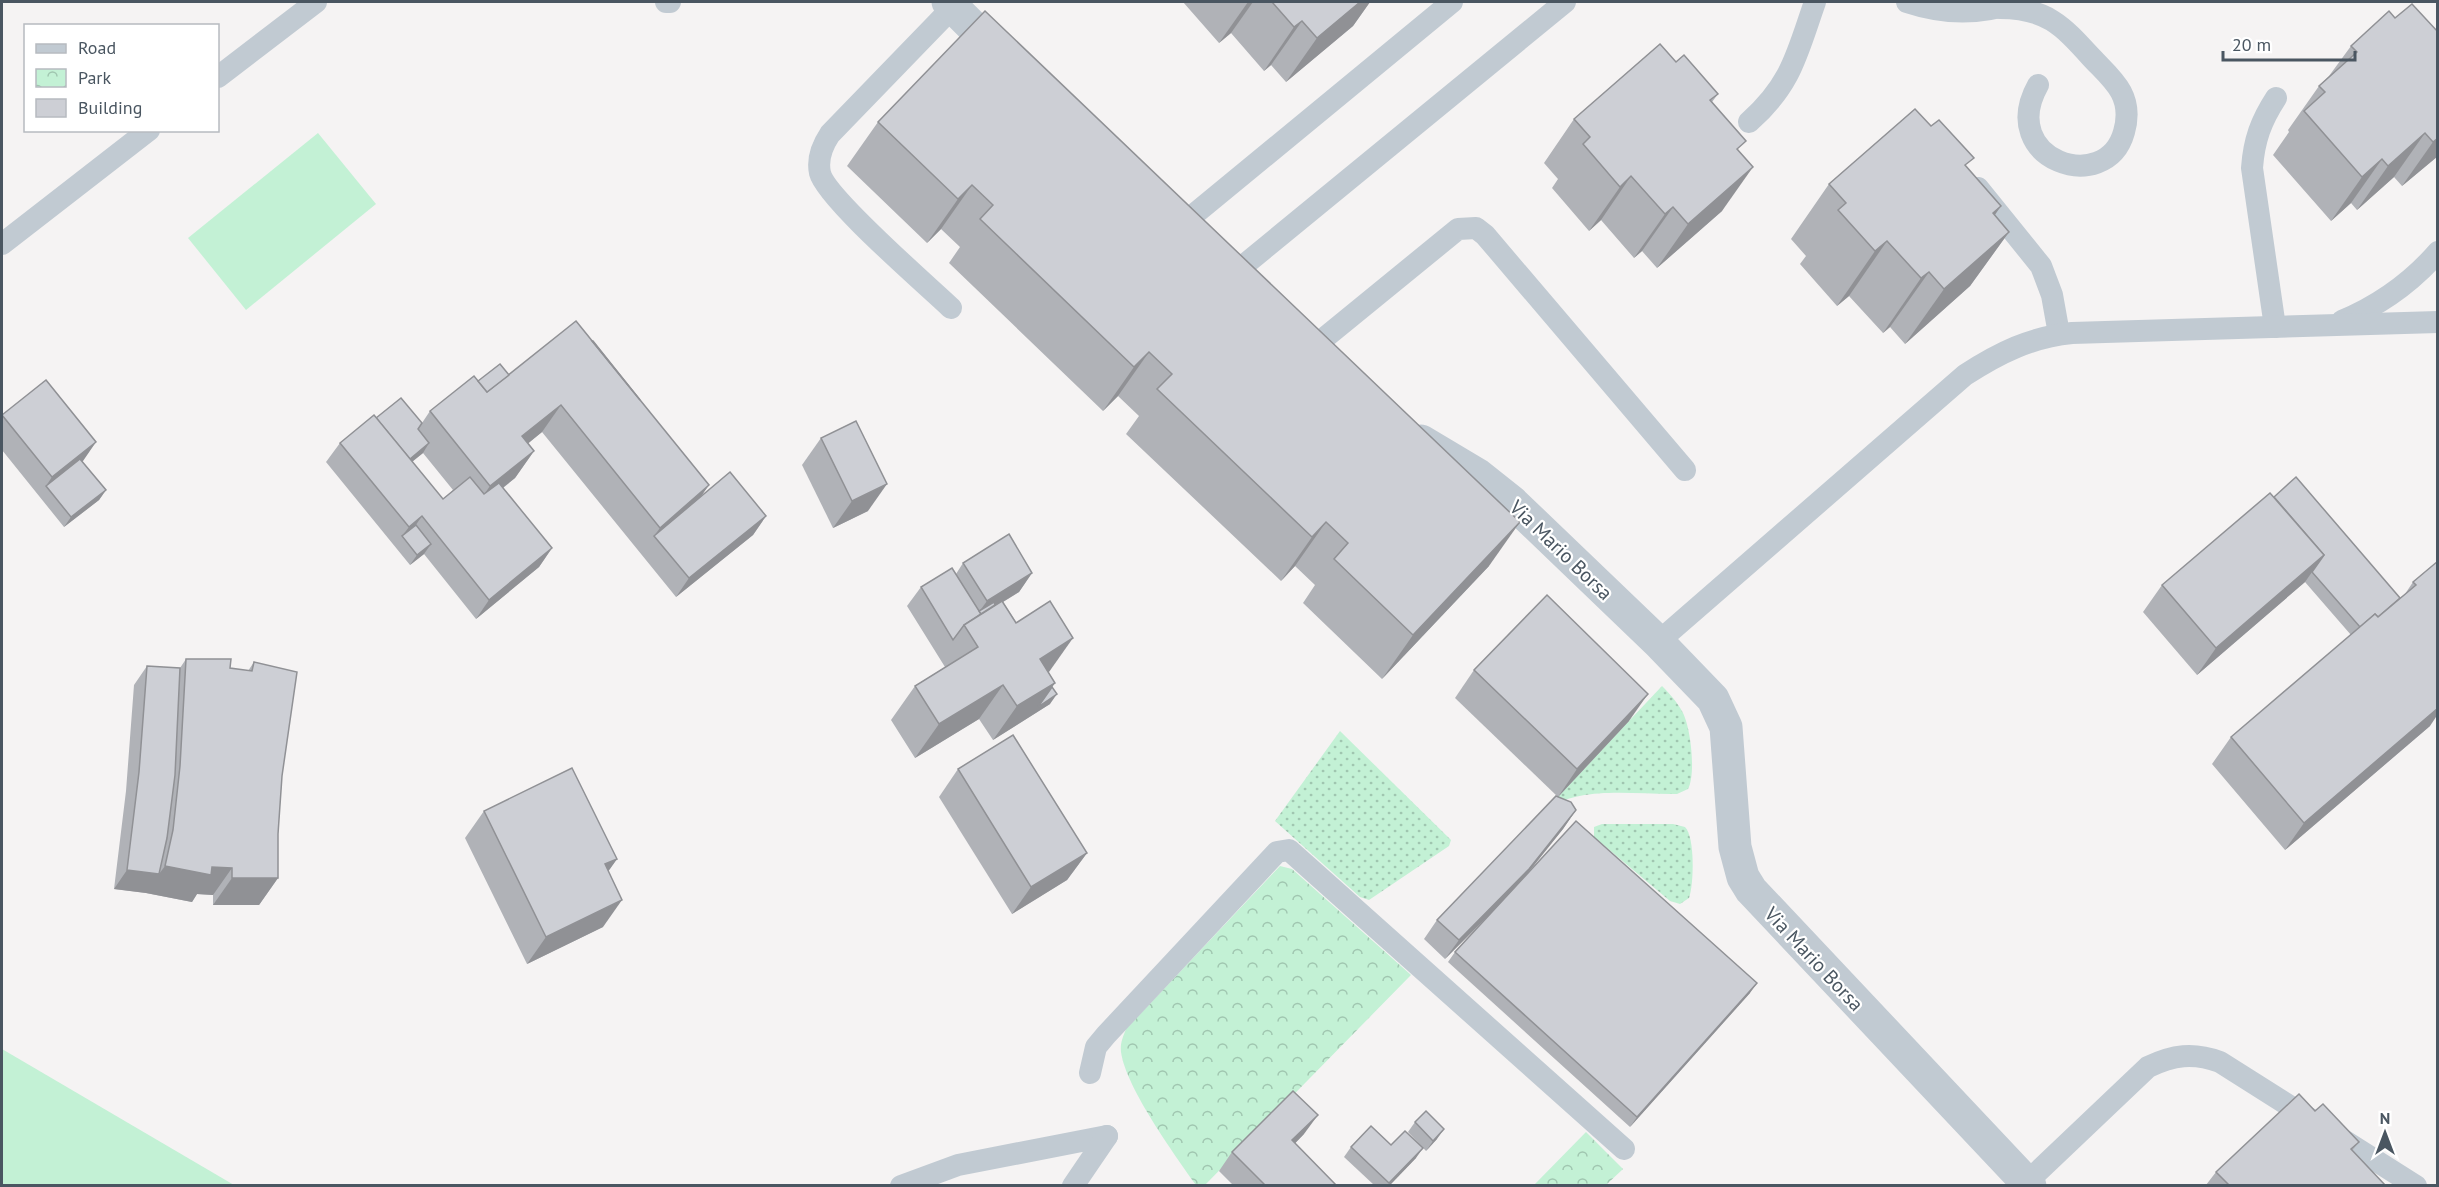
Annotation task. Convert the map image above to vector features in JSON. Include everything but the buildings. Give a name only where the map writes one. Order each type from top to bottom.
[{"type":"street","points":[[946,4],[1028,81]]},
{"type":"street","points":[[1155,201],[1256,297]]},
{"type":"street","points":[[1287,327],[1322,360]]},
{"type":"street","name":"Via Mario Borsa","points":[[1398,427],[1495,488],[1658,642],[1713,699],[1726,727],[1735,847],[1743,877],[1751,890],[2028,1184]]},
{"type":"lane","points":[[219,76],[316,2]]},
{"type":"lane","points":[[1232,275],[1566,2]]},
{"type":"lane","points":[[1749,122],[1773,99],[1791,72],[1815,2]]},
{"type":"lane","points":[[1907,2],[1929,9],[1952,12],[2008,5],[2054,20],[2069,32],[2120,91],[2126,106],[2127,122],[2122,137],[2113,150],[2100,160],[2084,166],[2067,165],[2051,159],[2034,140],[2027,117],[2030,100],[2038,85]]},
{"type":"lane","points":[[946,4],[830,134],[822,145],[819,158],[820,174],[836,199],[951,308]]},
{"type":"lane","points":[[1180,226],[1438,6]]},
{"type":"lane","points":[[2275,327],[2252,168],[2254,142],[2262,120],[2276,98]]},
{"type":"lane","points":[[6,241],[146,132]]},
{"type":"lane","points":[[1964,170],[2041,266],[2052,295],[2059,334]]},
{"type":"lane","points":[[1322,360],[1458,229],[1476,228],[1485,235],[1685,470]]},
{"type":"lane","points":[[2336,324],[2383,300],[2409,282],[2438,252]]},
{"type":"lane","points":[[1658,642],[1965,375],[2014,347],[2059,334],[2438,322]]},
{"type":"lane","points":[[1090,1073],[1096,1047],[1106,1035],[1277,852],[1289,850],[1624,1149]]},
{"type":"lane","points":[[2028,1184],[2148,1067],[2166,1059],[2184,1055],[2204,1056],[2220,1062],[2416,1185]]},
{"type":"lane","points":[[901,1185],[958,1165],[1107,1136],[1073,1185]]},
{"type":"green space","points":[[318,133],[376,204],[246,310],[188,238]]},
{"type":"green space","points":[[1662,686],[1674,699],[1686,720],[1692,751],[1692,773],[1688,789],[1677,794],[1592,794],[1559,802],[1545,810]]},
{"type":"green space","points":[[1340,731],[1451,840],[1449,846],[1369,900],[1360,897],[1275,821]]},
{"type":"green space","points":[[1602,824],[1673,824],[1685,827],[1691,840],[1693,861],[1689,898],[1680,904],[1670,901],[1594,837],[1594,827]]},
{"type":"green space","points":[[1280,866],[1292,869],[1411,975],[1205,1185],[1196,1185],[1141,1102],[1125,1067],[1121,1052],[1122,1040],[1126,1029]]},
{"type":"green space","points":[[2,1049],[234,1185],[2,1185]]},
{"type":"green space","points":[[1586,1132],[1623,1169],[1606,1185],[1534,1185]]}]
